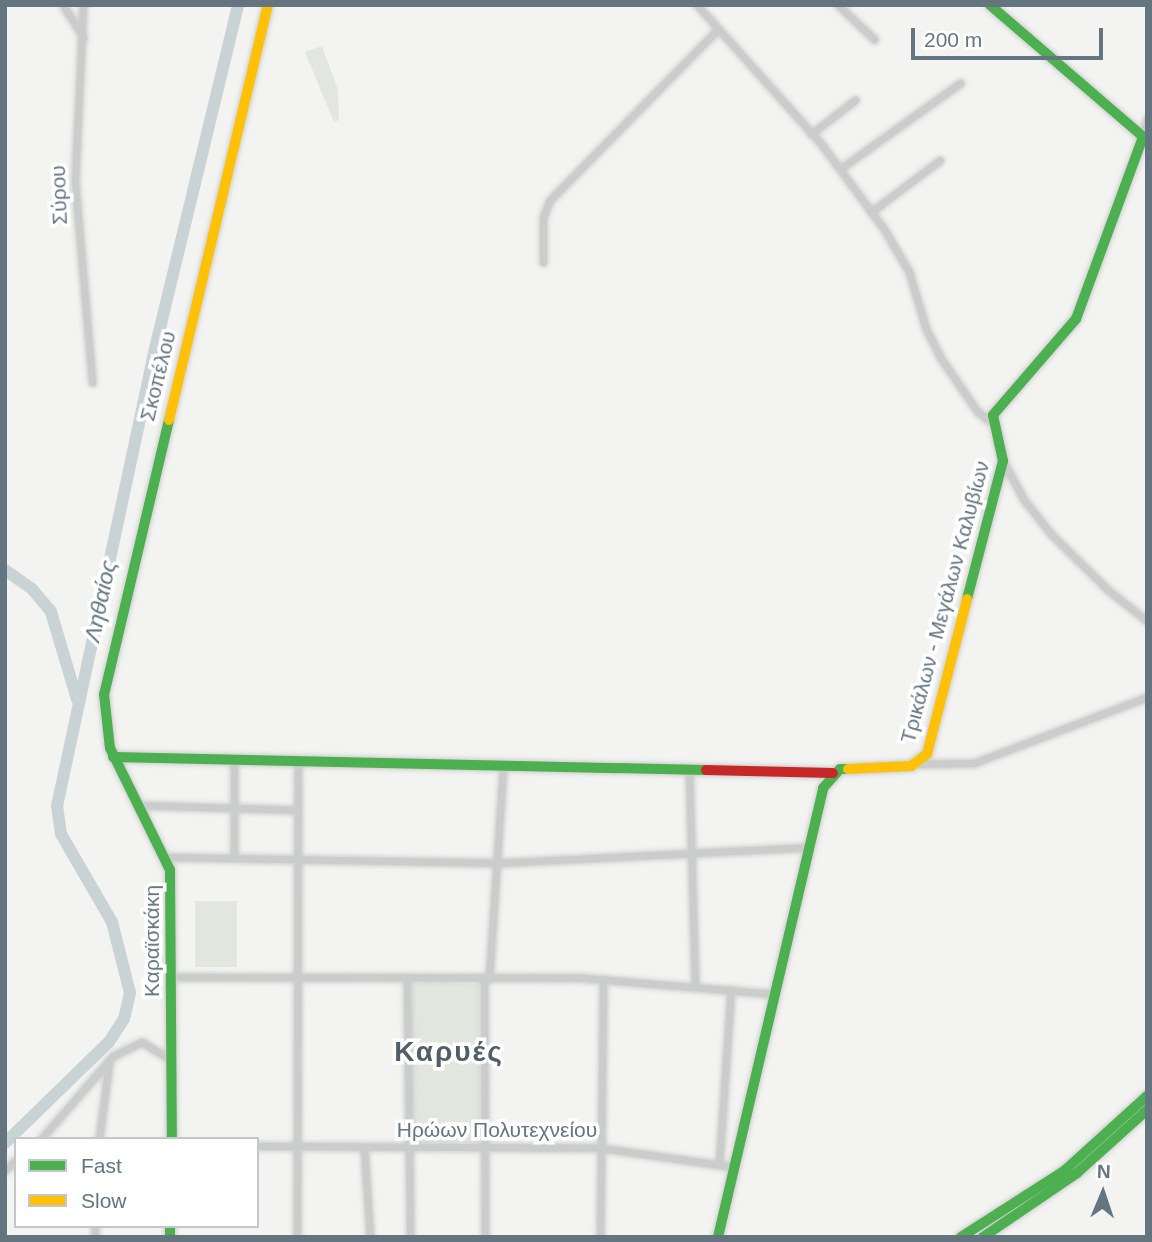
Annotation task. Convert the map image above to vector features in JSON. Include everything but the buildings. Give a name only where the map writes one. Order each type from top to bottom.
[{"type":"street","points":[[63,5],[83,37]]},
{"type":"street","name":"Σύρου","points":[[83,5],[75,182],[92,382]]},
{"type":"street","name":"Σκοπέλου","points":[[113,757],[105,723],[106,676],[268,5]]},
{"type":"street","points":[[697,5],[811,134],[871,212],[906,264],[926,329],[940,357],[977,411],[992,423],[997,408],[1054,350],[1076,319],[1145,138],[1147,119]]},
{"type":"street","points":[[838,5],[874,39]]},
{"type":"street","points":[[990,5],[1145,138]]},
{"type":"street","points":[[543,262],[543,217],[550,200],[717,30]]},
{"type":"street","points":[[840,169],[960,82]]},
{"type":"street","points":[[811,134],[855,100]]},
{"type":"street","points":[[871,212],[940,160]]},
{"type":"street","name":"Τρικάλων - Μεγάλων Καλυβίων","points":[[113,757],[833,773],[850,766],[916,764],[930,746],[1003,460],[992,423]]},
{"type":"street","points":[[1003,460],[1024,500],[1051,534],[1100,584],[1147,621]]},
{"type":"street","points":[[916,764],[936,767],[981,761],[1147,697]]},
{"type":"street","name":"Καραϊσκάκη","points":[[113,757],[167,857],[172,1137]]},
{"type":"street","points":[[233,761],[234,857]]},
{"type":"street","points":[[297,1237],[299,762]]},
{"type":"street","points":[[485,1237],[487,979],[503,767]]},
{"type":"street","points":[[688,769],[695,987]]},
{"type":"street","points":[[718,1237],[808,847],[823,788],[833,773]]},
{"type":"street","points":[[139,805],[298,810]]},
{"type":"street","points":[[167,857],[496,863],[808,847]]},
{"type":"street","points":[[171,977],[604,979],[774,993]]},
{"type":"street","points":[[407,978],[410,1237]]},
{"type":"street","points":[[600,1237],[604,979]]},
{"type":"street","points":[[719,1164],[731,989]]},
{"type":"street","points":[[43,1137],[113,1056],[142,1042],[171,1060]]},
{"type":"street","points":[[99,1137],[105,1076],[113,1056]]},
{"type":"street","points":[[961,1237],[1064,1171],[1147,1096]]},
{"type":"street","points":[[983,1237],[1077,1173],[1147,1110]]},
{"type":"street","name":"Ηρώων Πολυτεχνείου","points":[[259,1146],[601,1148],[735,1167]]},
{"type":"street","points":[[364,1147],[370,1237]]},
{"type":"shaded area","points":[[322,46],[338,90],[339,120],[334,122],[305,52]]},
{"type":"shaded area","points":[[195,901],[237,901],[237,967],[195,967]]},
{"type":"shaded area","points":[[412,983],[479,984],[480,1143],[412,1143]]},
{"type":"waterway","name":"Ληθαίος","points":[[5,1143],[109,1042],[124,1019],[130,993],[112,922],[61,834],[57,806],[152,361],[238,5]]},
{"type":"waterway","points":[[5,570],[32,589],[51,612],[77,699]]},
{"type":"traffic: fast","points":[[990,5],[1147,140]]},
{"type":"traffic: fast","points":[[967,599],[1003,461],[993,415],[1076,319],[1143,137]]},
{"type":"traffic: fast","points":[[169,420],[104,694],[110,748],[170,870],[172,1137]]},
{"type":"traffic: fast","points":[[113,757],[706,770]]},
{"type":"traffic: fast","points":[[718,1237],[823,788],[840,769],[848,769]]},
{"type":"traffic: fast","points":[[961,1237],[1064,1171],[1147,1096]]},
{"type":"traffic: fast","points":[[983,1237],[1077,1173],[1147,1110]]},
{"type":"traffic: fast","points":[[170,1228],[170,1237]]},
{"type":"traffic: slow","points":[[169,420],[268,5]]},
{"type":"traffic: slow","points":[[848,769],[911,766],[927,754],[967,599]]},
{"type":"traffic: jam","points":[[706,770],[833,773]]},
{"type":"district","name":"Καρυές","points":[[449,1052]]}]
